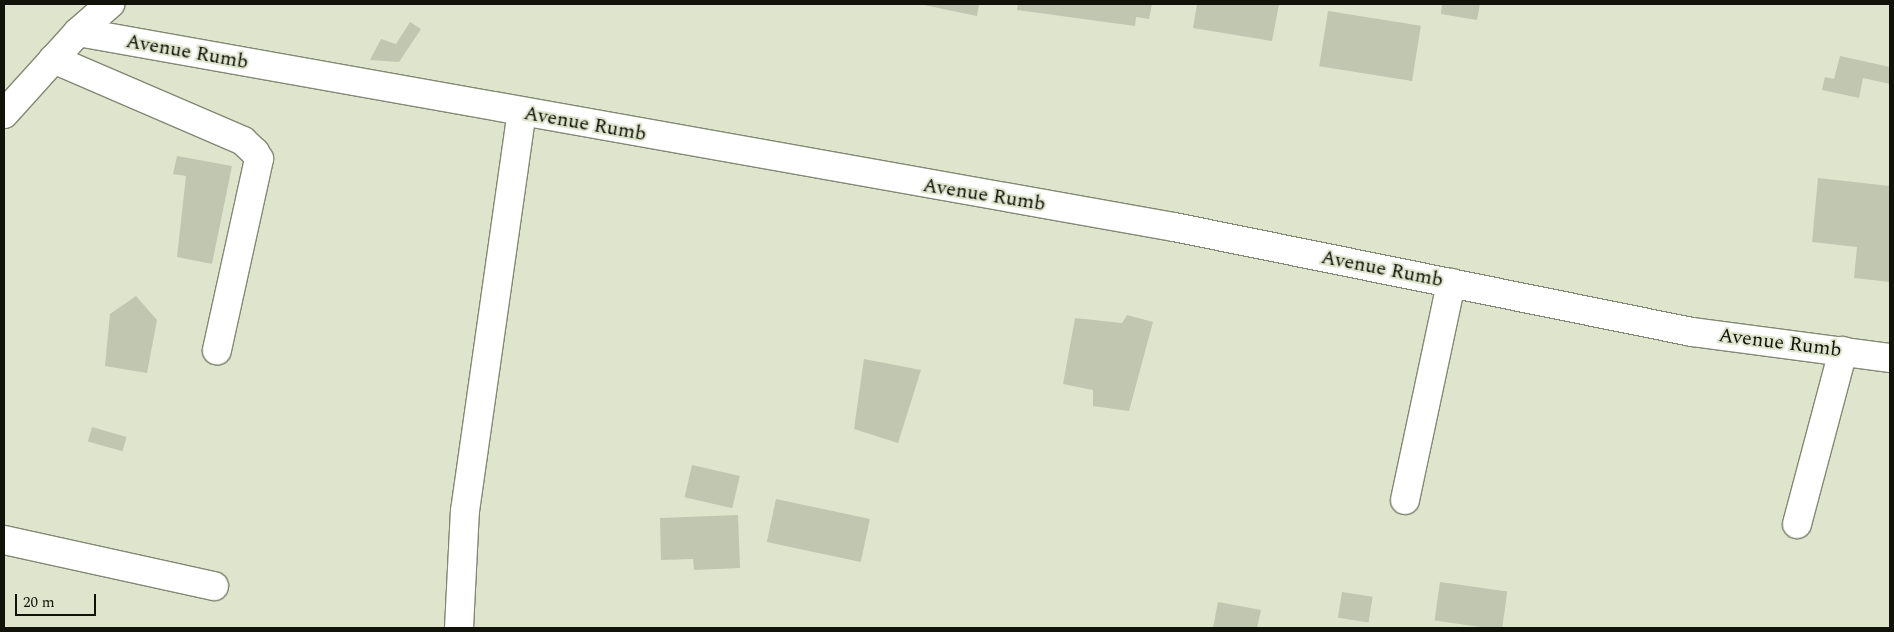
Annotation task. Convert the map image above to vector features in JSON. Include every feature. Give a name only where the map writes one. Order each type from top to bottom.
[{"type":"street","points":[[9,101],[78,32],[110,4]]},
{"type":"street","name":"Avenue Rumb","points":[[78,32],[1174,227],[1692,332],[1890,358]]},
{"type":"street","points":[[53,59],[243,141],[255,152],[259,159],[216,350]]},
{"type":"street","points":[[460,628],[465,511],[522,112]]},
{"type":"street","points":[[1406,500],[1451,283]]},
{"type":"street","points":[[1797,524],[1843,351]]},
{"type":"street","points":[[4,540],[214,586]]},
{"type":"building","points":[[919,4],[979,4],[977,16]]},
{"type":"building","points":[[1018,4],[1152,4],[1149,19],[1136,17],[1135,26],[1017,10]]},
{"type":"building","points":[[1197,4],[1279,4],[1272,41],[1193,28]]},
{"type":"building","points":[[1442,4],[1480,4],[1477,20],[1441,14]]},
{"type":"building","points":[[1328,11],[1421,26],[1412,81],[1319,66]]},
{"type":"building","points":[[410,22],[421,29],[399,62],[370,60],[381,39],[396,44]]},
{"type":"building","points":[[1840,56],[1890,67],[1890,84],[1863,78],[1859,98],[1822,90],[1825,77],[1834,79]]},
{"type":"building","points":[[177,156],[232,166],[212,264],[177,257],[186,176],[173,174]]},
{"type":"building","points":[[1818,178],[1890,186],[1890,282],[1854,278],[1857,247],[1812,242]]},
{"type":"building","points":[[136,296],[157,320],[147,373],[105,366],[110,314]]},
{"type":"building","points":[[1127,315],[1153,322],[1129,411],[1093,406],[1093,390],[1063,384],[1075,318],[1122,323]]},
{"type":"building","points":[[864,359],[921,370],[898,443],[854,429]]},
{"type":"building","points":[[92,427],[127,437],[122,451],[88,441]]},
{"type":"building","points":[[692,465],[740,476],[732,508],[685,497]]},
{"type":"building","points":[[776,499],[870,519],[861,562],[767,542]]},
{"type":"building","points":[[738,515],[740,568],[694,570],[693,559],[661,560],[660,518]]},
{"type":"building","points":[[1440,582],[1507,591],[1502,628],[1487,628],[1435,621]]},
{"type":"building","points":[[1342,592],[1373,597],[1369,623],[1338,618]]},
{"type":"building","points":[[1218,602],[1261,610],[1257,628],[1213,628]]}]
